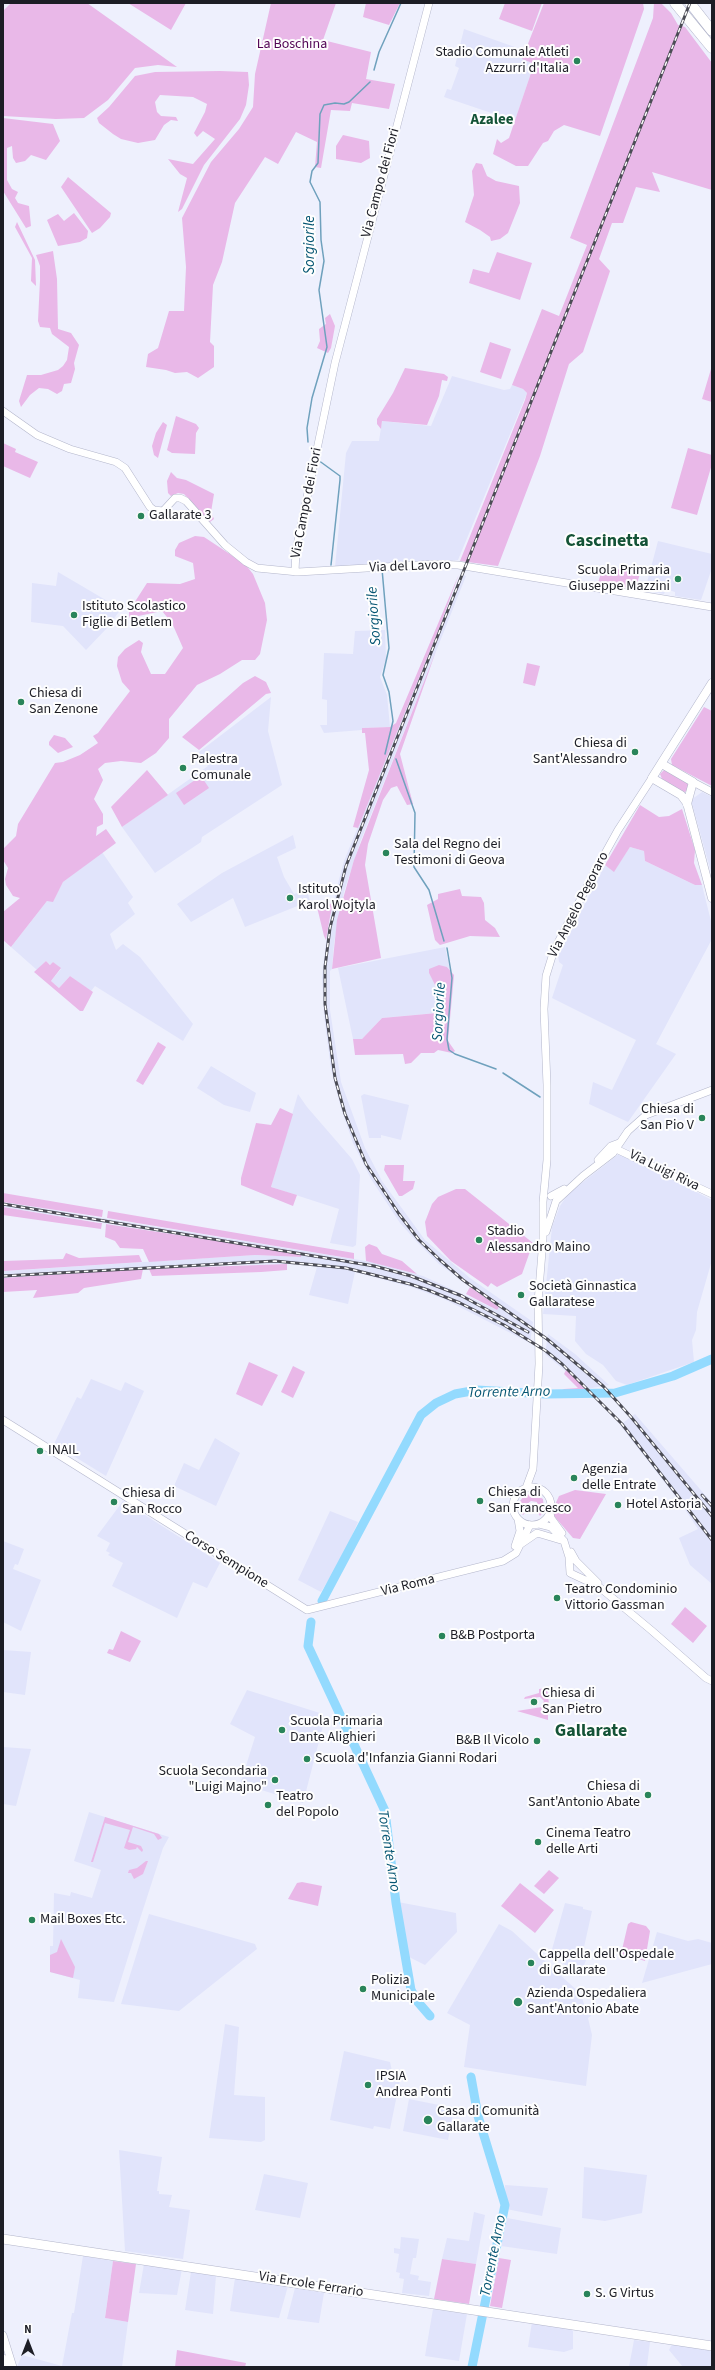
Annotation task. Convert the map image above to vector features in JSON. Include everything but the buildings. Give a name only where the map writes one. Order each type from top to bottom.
[{"type":"highway","points":[[676,3],[712,48]]},
{"type":"highway","points":[[690,3],[712,31]]},
{"type":"main road","name":"Via Angelo Pegoraro","points":[[652,778],[712,682]]},
{"type":"main road","points":[[662,764],[691,789]]},
{"type":"main road","points":[[652,778],[691,789]]},
{"type":"main road","points":[[691,789],[688,804],[712,898]]},
{"type":"main road","points":[[3,2232],[20,2241]]},
{"type":"main road","name":"Via Ercole Ferrario","points":[[3,2239],[712,2346]]},
{"type":"street","name":"Via Campo dei Fiori","points":[[335,363],[338,332],[425,3]]},
{"type":"street","name":"Via Campo dei Fiori","points":[[294,572],[296,550],[335,363],[429,3]]},
{"type":"street","name":"Via del Lavoro","points":[[3,411],[37,435],[70,449],[116,462],[125,468],[142,491],[147,502],[154,510],[163,511],[171,501],[180,498],[193,507],[225,545],[246,562],[257,568],[294,572],[436,564],[458,565],[712,607]]},
{"type":"street","name":"Via Angelo Pegoraro","points":[[533,1469],[538,1398],[538,1297],[543,1240],[550,1200],[545,1181],[548,1104],[544,1004],[548,968],[556,947],[592,875],[618,830],[652,778]]},
{"type":"street","points":[[691,789],[712,792]]},
{"type":"street","points":[[550,1200],[611,1146],[618,1146],[628,1131],[646,1115],[712,1090]]},
{"type":"street","name":"Via Luigi Riva","points":[[618,1146],[712,1194]]},
{"type":"street","name":"Via Angelo Pegoraro","points":[[543,1240],[550,1200]]},
{"type":"street","name":"Corso Sempione","points":[[3,1420],[307,1610]]},
{"type":"street","points":[[526,1488],[533,1469]]},
{"type":"street","points":[[533,1469],[539,1488],[550,1499],[551,1518],[565,1538],[574,1558],[613,1599]]},
{"type":"street","points":[[509,1558],[520,1531],[518,1519],[513,1510],[514,1500],[519,1491],[526,1488],[539,1488]]},
{"type":"street","points":[[539,1524],[545,1520],[550,1513]]},
{"type":"street","points":[[518,1519],[530,1525],[539,1524],[551,1527],[564,1541],[569,1554],[570,1573],[593,1583],[701,1674],[712,1686]]},
{"type":"street","name":"Via Roma","points":[[307,1610],[496,1564],[516,1553],[530,1525]]},
{"type":"street","points":[[520,1545],[536,1533],[564,1541]]},
{"type":"street","points":[[570,1568],[593,1578]]},
{"type":"street","points":[[701,1674],[712,1681]]},
{"type":"street","points":[[3,2335],[13,2367]]},
{"type":"street","points":[[3,2358],[6,2367]]},
{"type":"shaded area","points":[[464,29],[526,51],[523,59],[532,63],[531,73],[515,121],[444,97],[447,89],[451,90],[459,68],[455,66]]},
{"type":"shaded area","points":[[452,376],[504,390],[510,389],[512,385],[523,389],[527,393],[458,560],[335,567],[346,453],[352,441],[379,441],[382,421],[431,426]]},
{"type":"shaded area","name":"Scuola Primaria Giuseppe Mazzini","points":[[658,541],[712,554],[712,568],[701,600],[675,596],[675,592],[666,589],[664,594],[645,590]]},
{"type":"shaded area","name":"Istituto Scolastico Figlie di Betlem","points":[[58,572],[121,609],[107,628],[86,650],[63,626],[31,622],[32,583],[56,586]]},
{"type":"shaded area","points":[[461,574],[466,576],[361,840],[344,892],[334,943],[332,969],[330,971],[330,1010],[341,1082],[365,1148],[382,1181],[425,1240],[470,1278],[533,1322],[530,1343],[444,1299],[411,1287],[355,1272],[348,1304],[309,1295],[317,1267],[301,1264],[224,1265],[3,1278],[3,1271],[255,1255],[301,1257],[256,1247],[3,1207],[3,1202],[372,1262],[423,1276],[497,1310],[499,1307],[439,1264],[417,1242],[400,1223],[371,1179],[353,1143],[341,1108],[331,1069],[324,1015],[322,977],[327,934],[344,861]]},
{"type":"shaded area","points":[[385,630],[386,659],[380,677],[387,695],[390,727],[362,728],[362,730],[324,733],[320,725],[327,725],[327,700],[322,699],[324,653],[353,654],[355,631]]},
{"type":"shaded area","points":[[271,697],[268,731],[282,785],[202,837],[201,842],[155,873],[122,827],[208,766],[199,752]]},
{"type":"shaded area","points":[[702,792],[712,797],[711,872],[691,800]]},
{"type":"shaded area","points":[[293,835],[296,848],[277,857],[284,877],[294,894],[307,890],[310,901],[245,927],[233,898],[191,922],[177,904],[222,873]]},
{"type":"shaded area","points":[[630,847],[644,851],[645,861],[695,885],[702,885],[712,925],[712,939],[656,1044],[676,1054],[628,1122],[589,1104],[593,1082],[612,1090],[636,1040],[552,998],[563,965],[559,962],[558,956],[605,865],[614,871]]},
{"type":"shaded area","points":[[102,852],[133,897],[128,903],[135,914],[110,934],[116,950],[123,944],[140,957],[193,1024],[183,1041],[95,986],[91,991],[70,976],[59,988],[51,981],[61,969],[53,962],[51,965],[46,961],[37,970],[11,947],[47,901],[53,901],[63,882]]},
{"type":"shaded area","points":[[445,947],[450,970],[447,967],[429,973],[439,993],[437,1013],[382,1018],[362,1039],[353,1039],[338,968]]},
{"type":"shaded area","points":[[211,1066],[256,1093],[250,1112],[224,1105],[197,1088]]},
{"type":"shaded area","points":[[298,1094],[307,1107],[352,1159],[360,1175],[356,1245],[353,1247],[330,1243],[339,1209],[271,1187]]},
{"type":"shaded area","points":[[364,1094],[409,1105],[401,1140],[381,1135],[381,1138],[369,1138],[361,1096]]},
{"type":"shaded area","points":[[620,1153],[712,1200],[712,1260],[697,1312],[696,1330],[692,1340],[694,1362],[627,1385],[616,1381],[603,1365],[586,1354],[575,1341],[576,1316],[543,1314],[552,1227],[560,1206],[568,1194]]},
{"type":"shaded area","points":[[548,1334],[575,1354],[609,1385],[587,1389],[545,1354]]},
{"type":"shaded area","points":[[91,1379],[121,1391],[125,1382],[144,1391],[106,1476],[54,1444],[77,1397],[81,1399]]},
{"type":"shaded area","points":[[635,1414],[712,1503],[712,1584],[690,1565],[679,1538],[698,1529],[680,1502],[620,1425]]},
{"type":"shaded area","points":[[215,1438],[240,1453],[216,1506],[174,1486],[184,1463],[199,1470]]},
{"type":"shaded area","points":[[123,1501],[220,1563],[207,1588],[193,1582],[177,1618],[112,1586],[123,1563],[108,1555],[110,1553],[106,1551],[110,1543],[97,1536]]},
{"type":"shaded area","points":[[330,1511],[358,1522],[341,1560],[321,1592],[298,1580]]},
{"type":"shaded area","points":[[3,1541],[24,1549],[18,1565],[15,1564],[13,1569],[41,1580],[21,1631],[3,1622]]},
{"type":"shaded area","points":[[3,1650],[31,1652],[25,1695],[3,1692]]},
{"type":"shaded area","name":"Scuola Primaria Dante Alighieri","points":[[247,1690],[323,1714],[325,1718],[303,1803],[252,1787],[251,1791],[239,1788],[255,1737],[230,1724]]},
{"type":"shaded area","points":[[3,1747],[31,1749],[16,1806],[3,1804]]},
{"type":"shaded area","points":[[89,1812],[169,1837],[163,1848],[114,2002],[78,1998],[80,1980],[50,1972],[50,1946],[53,1946],[54,1893],[70,1896],[71,1892],[92,1898],[101,1870],[74,1861]]},
{"type":"shaded area","points":[[398,1902],[456,1913],[457,1932],[425,1965],[407,1956]]},
{"type":"shaded area","points":[[565,1903],[583,1907],[583,1909],[592,1911],[582,1956],[587,1957],[580,1977],[577,1975],[578,1972],[571,1970],[551,1953]]},
{"type":"shaded area","points":[[149,1914],[255,1944],[257,1949],[179,2011],[121,2004]]},
{"type":"shaded area","name":"Azienda Ospedaliera Sant'Antonio Abate","points":[[499,1924],[512,1931],[581,1994],[586,2011],[590,2010],[591,2016],[588,2018],[592,2035],[586,2086],[464,2067],[470,2025],[447,2013]]},
{"type":"shaded area","points":[[657,1932],[688,1941],[698,1939],[712,1943],[712,1964],[642,1983]]},
{"type":"shaded area","points":[[225,2024],[239,2027],[234,2095],[265,2097],[265,2140],[261,2142],[209,2138]]},
{"type":"shaded area","name":"IPSIA Andrea Ponti","points":[[344,2051],[390,2062],[392,2071],[400,2080],[390,2129],[374,2126],[373,2129],[330,2120]]},
{"type":"shaded area","name":"Casa di Comunità Gallarate","points":[[409,2099],[454,2108],[448,2140],[403,2131]]},
{"type":"shaded area","points":[[119,2150],[162,2157],[157,2191],[159,2191],[159,2194],[172,2195],[169,2207],[190,2210],[183,2259],[125,2251]]},
{"type":"shaded area","points":[[584,2167],[647,2175],[642,2213],[605,2221],[582,2218]]},
{"type":"shaded area","points":[[264,2174],[308,2183],[300,2218],[255,2210]]},
{"type":"shaded area","points":[[505,2185],[548,2188],[542,2216],[506,2209]]},
{"type":"shaded area","points":[[474,2212],[485,2215],[476,2264],[442,2259],[447,2238],[469,2241]]},
{"type":"shaded area","points":[[507,2218],[561,2228],[557,2254],[501,2246]]},
{"type":"shaded area","points":[[401,2237],[419,2239],[416,2258],[413,2258],[410,2274],[419,2276],[418,2280],[431,2282],[429,2296],[402,2293],[404,2279],[399,2278],[400,2273],[396,2272],[399,2254],[394,2253],[394,2248],[400,2249]]},
{"type":"shaded area","points":[[83,2256],[113,2261],[105,2318],[128,2322],[122,2367],[17,2367],[22,2355],[62,2366],[72,2313],[74,2313]]},
{"type":"shaded area","points":[[144,2264],[182,2269],[177,2295],[139,2293]]},
{"type":"shaded area","points":[[191,2272],[216,2276],[213,2314],[185,2310]]},
{"type":"shaded area","points":[[235,2278],[288,2286],[279,2318],[230,2311]]},
{"type":"shaded area","points":[[295,2288],[324,2293],[319,2323],[287,2319]]},
{"type":"shaded area","points":[[433,2309],[467,2314],[459,2361],[425,2356]]},
{"type":"shaded area","points":[[532,2322],[571,2329],[573,2331],[573,2349],[564,2352],[528,2347]]},
{"type":"shaded area","points":[[634,2340],[650,2342],[647,2366],[651,2367],[629,2367]]},
{"type":"shaded area","points":[[672,2344],[712,2351],[712,2367],[683,2367],[669,2350]]},
{"type":"green space","points":[[11,3],[87,3],[177,67],[158,65],[135,68],[108,100],[84,118],[56,119],[3,116],[3,11]]},
{"type":"green space","points":[[128,3],[186,3],[171,30]]},
{"type":"green space","name":"La Boschina","points":[[271,3],[336,3],[323,40],[371,52],[366,79],[395,84],[389,109],[352,103],[350,111],[331,110],[321,168],[315,167],[317,142],[296,132],[278,164],[265,157],[235,203],[222,262],[213,285],[210,342],[214,346],[214,367],[198,378],[187,372],[175,373],[146,367],[148,354],[158,348],[169,311],[184,311],[186,267],[182,218],[211,162],[239,129],[253,107],[255,74]]},
{"type":"green space","points":[[366,3],[400,3],[389,25],[363,17]]},
{"type":"green space","points":[[505,3],[542,3],[532,31],[499,19]]},
{"type":"green space","name":"Stadio Comunale Atleti Azzurri d'Italia","points":[[544,3],[643,3],[644,9],[600,136],[564,125],[554,131],[548,141],[543,143],[528,166],[516,166],[493,154],[497,139],[501,143],[509,138],[531,73],[528,72],[532,63],[522,59]]},
{"type":"green space","points":[[654,3],[661,3],[671,13],[678,25],[685,27],[712,63],[712,190],[652,172],[660,192],[636,187],[623,223],[612,223],[599,259],[610,271],[583,352],[569,364],[540,456],[498,566],[460,561],[525,400],[527,393],[523,389],[512,385],[542,309],[559,316],[587,245],[570,238],[653,18]]},
{"type":"green space","points":[[155,72],[248,72],[249,85],[246,105],[240,119],[204,165],[182,209],[178,212],[187,178],[180,174],[168,159],[193,164],[215,139],[203,131],[197,137],[194,133],[205,112],[207,104],[193,97],[160,95],[155,102],[157,112],[161,116],[176,117],[178,121],[171,120],[164,125],[155,140],[138,143],[121,139],[99,123],[97,118],[109,107],[135,76]]},
{"type":"green space","points":[[3,118],[53,124],[60,141],[46,160],[31,155],[25,161],[16,163],[13,158],[12,146],[7,148],[7,180],[12,189],[18,192],[15,198],[18,203],[29,206],[31,226],[26,228],[3,191]]},
{"type":"green space","points":[[343,135],[369,141],[370,158],[361,163],[336,159],[336,146]]},
{"type":"green space","points":[[476,163],[482,164],[487,176],[496,181],[519,186],[520,203],[508,233],[500,239],[491,241],[490,237],[465,222],[474,195],[472,171]]},
{"type":"green space","points":[[68,177],[111,213],[110,217],[100,228],[92,233],[61,187]]},
{"type":"green space","points":[[74,213],[88,231],[87,238],[80,242],[58,246],[47,220],[58,214],[64,221]]},
{"type":"green space","points":[[17,222],[35,260],[36,286],[31,281],[32,258],[15,227]]},
{"type":"green space","points":[[53,251],[57,279],[58,329],[71,333],[79,345],[74,363],[75,369],[71,383],[64,384],[62,391],[57,394],[48,389],[39,388],[30,395],[21,407],[19,401],[27,375],[41,375],[58,370],[67,360],[69,347],[52,334],[50,328],[40,327],[38,321],[40,266],[36,255]]},
{"type":"green space","points":[[497,252],[532,263],[520,300],[469,283],[473,269],[489,273]]},
{"type":"green space","points":[[330,314],[335,326],[331,348],[328,353],[317,348],[320,341],[319,329],[326,324],[325,318]]},
{"type":"green space","points":[[490,342],[511,349],[501,379],[480,372]]},
{"type":"green space","points":[[405,368],[444,374],[448,377],[447,381],[442,380],[439,396],[427,425],[382,421],[381,429],[377,424],[377,419],[393,393]]},
{"type":"green space","points":[[712,369],[712,402],[702,399]]},
{"type":"green space","points":[[176,416],[196,424],[199,428],[196,433],[195,454],[172,453],[167,450]]},
{"type":"green space","points":[[163,422],[167,425],[158,458],[154,455],[152,446],[156,433]]},
{"type":"green space","points":[[3,443],[16,449],[15,452],[38,462],[30,478],[3,466]]},
{"type":"green space","points":[[688,448],[712,455],[712,464],[697,515],[671,508]]},
{"type":"green space","points":[[171,472],[177,478],[186,480],[214,494],[211,512],[214,519],[210,522],[184,494],[178,493],[171,496],[168,493],[167,481]]},
{"type":"green space","points":[[195,536],[204,537],[245,564],[253,574],[265,603],[267,620],[260,654],[255,660],[242,660],[220,674],[197,685],[169,719],[169,738],[156,753],[141,763],[121,761],[105,763],[98,769],[103,780],[94,799],[103,814],[103,824],[97,827],[96,836],[106,829],[116,843],[63,882],[53,902],[47,901],[11,947],[3,940],[3,912],[20,898],[13,896],[6,885],[5,879],[8,868],[3,860],[3,849],[16,836],[18,824],[55,763],[63,762],[80,755],[98,743],[93,736],[98,733],[130,691],[122,682],[117,666],[118,657],[125,649],[139,640],[143,643],[141,652],[151,674],[165,674],[183,648],[172,623],[162,611],[129,618],[129,611],[147,583],[180,584],[195,579],[193,563],[175,556],[175,550],[179,543]]},
{"type":"green space","points":[[603,566],[640,574],[635,589],[598,583]]},
{"type":"green space","points":[[459,574],[440,626],[358,828],[353,827],[369,770],[365,733],[362,733],[362,728],[390,727],[396,723]]},
{"type":"green space","points":[[436,651],[400,754],[413,804],[407,805],[397,786],[391,788],[383,800],[368,844],[365,865],[381,958],[332,969],[337,920],[354,860]]},
{"type":"green space","points":[[527,663],[540,666],[535,686],[523,683]]},
{"type":"green space","points":[[255,676],[266,682],[271,693],[266,694],[199,750],[182,737],[243,683]]},
{"type":"green space","points":[[704,707],[712,711],[712,786],[672,765],[671,759]]},
{"type":"green space","points":[[54,735],[65,738],[73,747],[58,753],[49,745],[49,742]]},
{"type":"green space","points":[[665,769],[691,784],[688,790],[683,793],[662,779],[660,774]]},
{"type":"green space","points":[[147,770],[168,795],[122,827],[111,807]]},
{"type":"green space","points":[[201,776],[209,788],[184,805],[176,793]]},
{"type":"green space","points":[[640,805],[659,817],[669,816],[682,809],[695,850],[694,863],[702,885],[695,885],[645,861],[644,851],[630,847],[614,872],[605,865]]},
{"type":"green space","points":[[460,889],[462,896],[481,897],[484,903],[485,920],[495,928],[500,937],[470,936],[440,945],[435,940],[427,905],[438,899],[438,894]]},
{"type":"green space","points":[[333,903],[330,917],[326,940],[317,907]]},
{"type":"green space","points":[[46,961],[50,965],[53,962],[61,968],[51,981],[59,988],[70,976],[93,992],[83,1011],[80,1011],[34,972]]},
{"type":"green space","points":[[439,965],[447,967],[454,975],[448,1041],[455,1051],[452,1053],[438,1050],[434,1053],[421,1053],[411,1063],[405,1064],[403,1054],[355,1055],[353,1039],[362,1039],[382,1018],[437,1013],[439,993],[429,973],[429,969]]},
{"type":"green space","points":[[158,1042],[166,1047],[143,1085],[136,1081]]},
{"type":"green space","points":[[280,1108],[293,1114],[271,1187],[297,1195],[293,1206],[241,1185],[241,1178],[256,1123],[271,1125]]},
{"type":"green space","points":[[385,1165],[404,1165],[403,1181],[415,1181],[413,1189],[402,1196],[399,1196],[384,1170]]},
{"type":"green space","name":"Stadio Alessandro Maino","points":[[456,1189],[465,1189],[533,1243],[522,1274],[497,1287],[491,1283],[488,1287],[451,1261],[427,1236],[425,1222],[432,1204],[438,1197]]},
{"type":"green space","points":[[3,1193],[103,1210],[102,1217],[3,1202]]},
{"type":"green space","points":[[3,1207],[102,1223],[101,1229],[3,1215]]},
{"type":"green space","points":[[108,1211],[354,1253],[354,1259],[107,1218]]},
{"type":"green space","points":[[106,1224],[256,1247],[301,1255],[301,1257],[255,1255],[149,1262],[143,1249],[120,1248],[115,1241],[105,1237]]},
{"type":"green space","points":[[369,1244],[377,1247],[382,1254],[402,1261],[417,1274],[366,1261],[365,1247]]},
{"type":"green space","points":[[66,1253],[79,1258],[139,1255],[142,1262],[3,1271],[3,1261],[63,1259]]},
{"type":"green space","points":[[287,1264],[287,1270],[152,1276],[149,1269]]},
{"type":"green space","points":[[143,1269],[141,1279],[84,1288],[78,1293],[33,1298],[37,1290],[3,1292],[3,1278]]},
{"type":"green space","points":[[470,1287],[499,1307],[497,1310],[466,1294]]},
{"type":"green space","points":[[249,1362],[278,1375],[262,1406],[236,1394]]},
{"type":"green space","points":[[293,1366],[305,1372],[293,1398],[281,1392]]},
{"type":"green space","points":[[566,1370],[587,1389],[588,1392],[561,1391],[564,1389],[578,1388],[564,1374]]},
{"type":"green space","points":[[575,1490],[606,1494],[580,1539],[573,1538],[554,1516],[553,1509],[559,1496]]},
{"type":"green space","points":[[533,1493],[543,1499],[544,1511],[540,1516],[536,1510],[537,1502],[531,1501],[527,1504],[528,1510],[523,1515],[520,1510],[520,1501],[524,1496]]},
{"type":"green space","points":[[685,1607],[707,1626],[693,1643],[671,1624]]},
{"type":"green space","points":[[121,1631],[141,1641],[130,1662],[107,1653],[109,1649],[113,1650]]},
{"type":"green space","points":[[547,1688],[549,1704],[541,1706],[544,1701],[540,1697],[524,1699],[525,1697],[539,1693],[539,1689]]},
{"type":"green space","points":[[548,1706],[548,1720],[517,1711]]},
{"type":"green space","points":[[105,1817],[159,1834],[162,1838],[158,1840],[154,1834],[133,1827],[128,1842],[141,1846],[143,1850],[142,1852],[137,1847],[136,1849],[129,1850],[124,1848],[130,1830],[105,1823],[93,1862],[91,1862]]},
{"type":"green space","points":[[148,1861],[143,1874],[134,1879],[131,1873],[128,1873],[129,1870],[137,1868]]},
{"type":"green space","points":[[549,1870],[559,1878],[544,1894],[534,1886]]},
{"type":"green space","points":[[302,1882],[322,1886],[318,1906],[288,1899],[297,1883]]},
{"type":"green space","points":[[520,1883],[554,1910],[535,1933],[501,1906]]},
{"type":"green space","points":[[631,1922],[646,1926],[650,1931],[645,1961],[621,1954],[628,1924]]},
{"type":"green space","points":[[61,1939],[75,1967],[73,1978],[50,1972],[50,1955],[57,1952]]},
{"type":"green space","points":[[499,2258],[511,2260],[502,2308],[490,2306]]},
{"type":"green space","points":[[442,2259],[476,2264],[469,2304],[434,2299]]},
{"type":"green space","points":[[113,2261],[136,2264],[128,2322],[105,2318]]},
{"type":"green space","points":[[177,2350],[246,2363],[245,2367],[175,2367]]},
{"type":"waterway","name":"Sorgiorile","points":[[374,70],[379,52],[401,3]]},
{"type":"waterway","name":"Sorgiorile","points":[[308,442],[307,428],[312,398],[327,347],[319,290],[324,261],[321,240],[320,202],[310,182],[312,171],[318,163],[320,114],[324,105],[335,103],[344,104],[349,102],[370,82]]},
{"type":"waterway","name":"Sorgiorile","points":[[318,460],[340,476],[331,565]]},
{"type":"waterway","name":"Sorgiorile","points":[[382,569],[389,648],[383,675],[389,692],[393,721],[385,754]]},
{"type":"waterway","name":"Sorgiorile","points":[[396,759],[415,813],[414,867],[429,890],[444,941]]},
{"type":"waterway","name":"Sorgiorile","points":[[447,948],[452,978],[447,1039],[449,1050],[455,1054],[496,1069]]},
{"type":"waterway","name":"Sorgiorile","points":[[503,1073],[540,1097]]},
{"type":"waterway","name":"Torrente Arno","points":[[322,1601],[421,1415],[436,1403],[455,1394],[477,1390],[546,1394],[615,1393],[673,1376],[712,1359]]},
{"type":"waterway","name":"Torrente Arno","points":[[311,1622],[308,1646],[385,1811],[396,1903],[411,1990],[417,2001],[430,2016]]},
{"type":"waterway","name":"Torrente Arno","points":[[471,2077],[478,2116],[505,2205],[472,2367]]},
{"type":"railway","points":[[690,3],[346,866],[330,928],[325,967],[325,1004],[335,1078],[345,1114],[366,1164],[399,1214],[419,1240],[463,1280],[547,1339],[603,1386],[631,1417],[712,1516]]},
{"type":"railway","points":[[3,1204],[374,1266],[411,1276],[462,1296],[528,1332]]},
{"type":"railway","points":[[3,1276],[275,1261],[346,1268],[428,1290],[460,1303],[504,1325],[546,1351],[562,1364],[622,1424],[712,1540]]},
{"type":"railway","points":[[702,1495],[712,1506]]},
{"type":"place","name":"Stadio Comunale Atleti Azzurri d'Italia","points":[[577,61]]},
{"type":"place","name":"Gallarate 3","points":[[141,516]]},
{"type":"place","name":"Scuola Primaria Giuseppe Mazzini","points":[[678,579]]},
{"type":"place","name":"Istituto Scolastico Figlie di Betlem","points":[[74,615]]},
{"type":"place","name":"Chiesa di San Zenone","points":[[21,702]]},
{"type":"place","name":"Chiesa di Sant'Alessandro","points":[[635,752]]},
{"type":"place","name":"Palestra Comunale","points":[[183,768]]},
{"type":"place","name":"Sala del Regno dei Testimoni di Geova","points":[[386,853]]},
{"type":"place","name":"Istituto Karol Wojtyla","points":[[290,898]]},
{"type":"place","name":"Chiesa di San Pio V","points":[[702,1118]]},
{"type":"place","name":"Stadio Alessandro Maino","points":[[479,1240]]},
{"type":"place","name":"Società Ginnastica Gallaratese","points":[[521,1295]]},
{"type":"place","name":"INAIL","points":[[40,1451]]},
{"type":"place","name":"Agenzia delle Entrate","points":[[574,1478]]},
{"type":"place","name":"Chiesa di San Francesco","points":[[480,1501]]},
{"type":"place","name":"Chiesa di San Rocco","points":[[114,1502]]},
{"type":"place","name":"Hotel Astoria","points":[[618,1505]]},
{"type":"place","name":"Teatro Condominio Vittorio Gassman","points":[[557,1598]]},
{"type":"place","name":"B&B Postporta","points":[[442,1636]]},
{"type":"place","name":"Chiesa di San Pietro","points":[[534,1702]]},
{"type":"place","name":"Scuola Primaria Dante Alighieri","points":[[282,1730]]},
{"type":"place","name":"B&B Il Vicolo","points":[[537,1741]]},
{"type":"place","name":"Scuola d'Infanzia Gianni Rodari","points":[[307,1759]]},
{"type":"place","name":"Scuola Secondaria \"Luigi Majno\"","points":[[275,1780]]},
{"type":"place","name":"Chiesa di Sant'Antonio Abate","points":[[648,1795]]},
{"type":"place","name":"Teatro del Popolo","points":[[268,1805]]},
{"type":"place","name":"Cinema Teatro delle Arti","points":[[538,1842]]},
{"type":"place","name":"Mail Boxes Etc.","points":[[32,1920]]},
{"type":"place","name":"Cappella dell'Ospedale di Gallarate","points":[[531,1963]]},
{"type":"place","name":"Polizia Municipale","points":[[363,1989]]},
{"type":"place","name":"Azienda Ospedaliera Sant'Antonio Abate","points":[[518,2002]]},
{"type":"place","name":"IPSIA Andrea Ponti","points":[[368,2085]]},
{"type":"place","name":"Casa di Comunità Gallarate","points":[[428,2120]]},
{"type":"place","name":"S. G Virtus","points":[[587,2294]]},
{"type":"district","name":"Azalee","points":[[492,121]]},
{"type":"district","name":"Cascinetta","points":[[607,542]]},
{"type":"district","name":"Gallarate","points":[[591,1732]]}]
